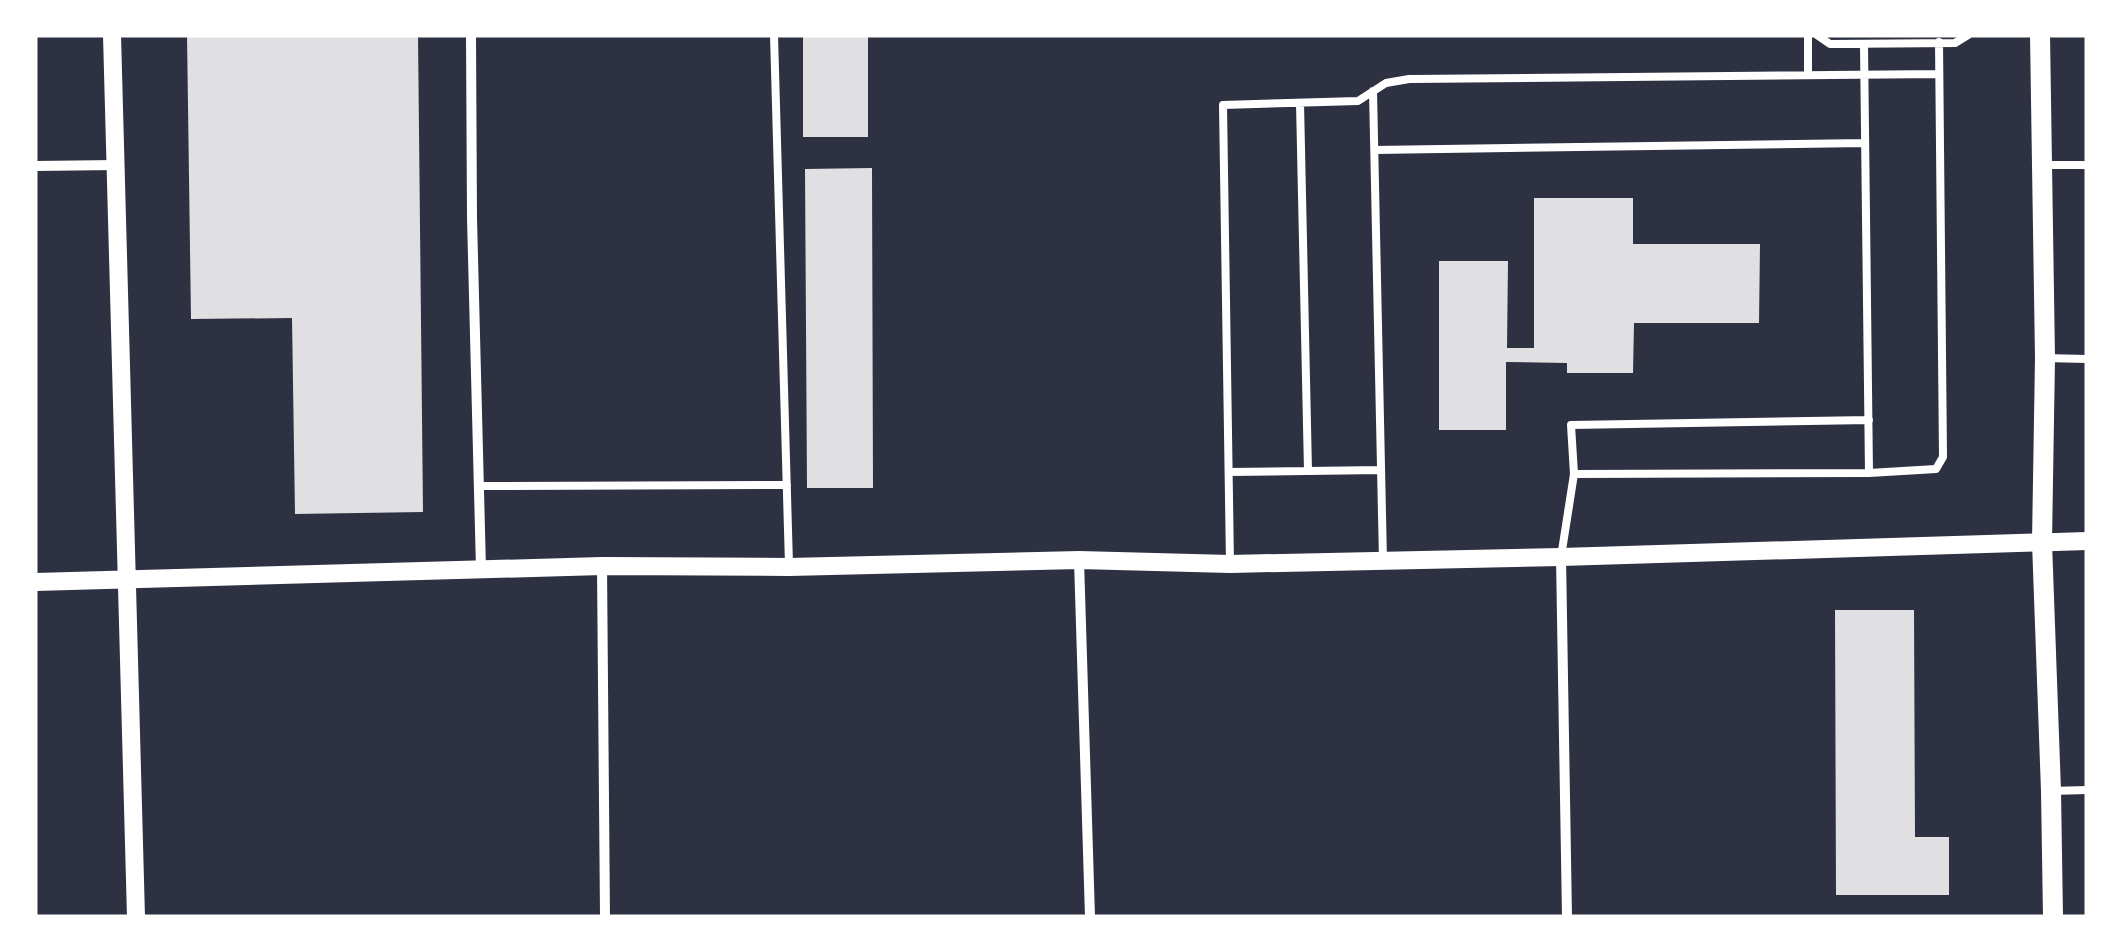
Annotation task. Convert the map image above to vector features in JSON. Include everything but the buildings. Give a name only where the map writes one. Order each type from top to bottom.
[{"type":"main road","points":[[2040,35],[2046,358],[2042,542],[2053,917]]},
{"type":"street","points":[[112,35],[136,917]]},
{"type":"street","points":[[471,35],[482,569]]},
{"type":"street","points":[[35,166],[116,165]]},
{"type":"street","points":[[35,582],[602,566],[790,567],[1079,560],[1230,564],[1561,558],[2087,542]]},
{"type":"street","points":[[1561,558],[1568,917]]},
{"type":"street","points":[[1079,560],[1090,917]]},
{"type":"street","points":[[602,566],[605,917]]},
{"type":"lane","points":[[774,35],[790,567]]},
{"type":"lane","points":[[1808,35],[1808,75]]},
{"type":"lane","points":[[1818,35],[1830,44],[1864,45],[1924,39],[1956,42],[1968,35]]},
{"type":"lane","points":[[1574,474],[1869,473],[1936,469],[1944,457],[1939,42]]},
{"type":"lane","points":[[1864,45],[1869,473]]},
{"type":"lane","points":[[1230,564],[1224,105],[1358,101],[1386,84],[1409,79],[1939,74]]},
{"type":"lane","points":[[1374,91],[1383,561]]},
{"type":"lane","points":[[1300,102],[1308,471]]},
{"type":"lane","points":[[1375,150],[1865,143]]},
{"type":"lane","points":[[2042,165],[2087,164]]},
{"type":"lane","points":[[2046,358],[2087,359]]},
{"type":"lane","points":[[1561,558],[1574,474],[1571,425],[1869,420]]},
{"type":"lane","points":[[1229,472],[1381,470]]},
{"type":"lane","points":[[480,486],[787,485]]},
{"type":"lane","points":[[2051,790],[2087,790]]}]
